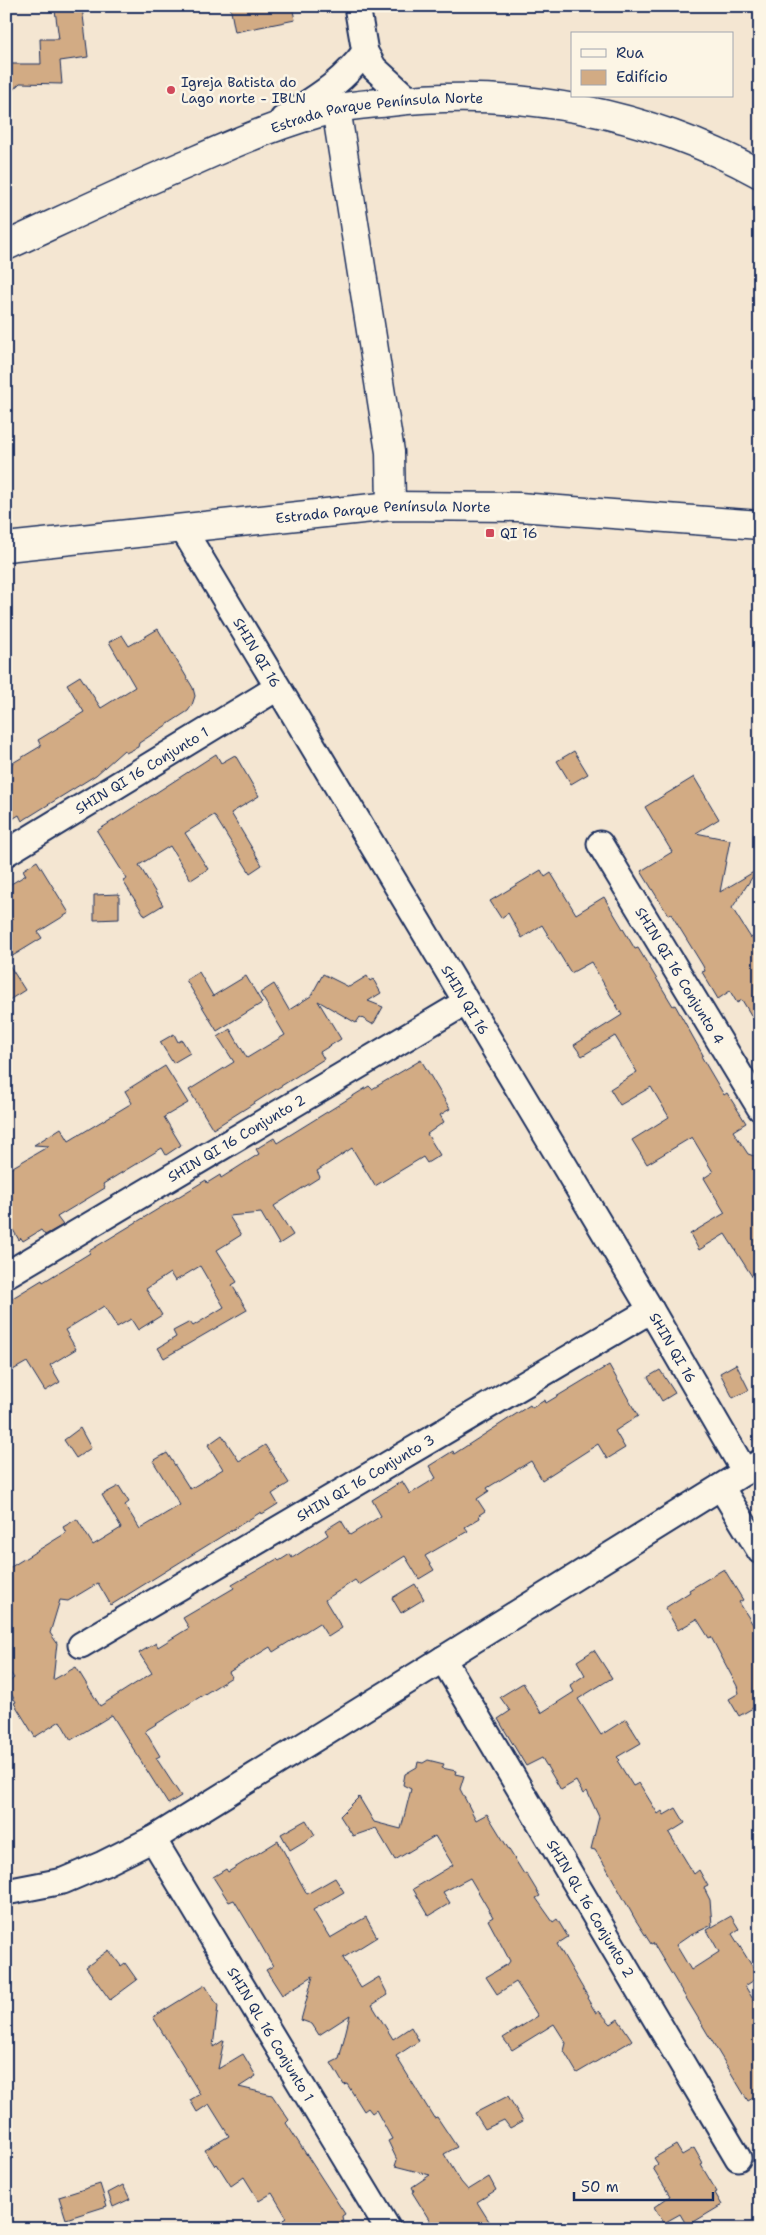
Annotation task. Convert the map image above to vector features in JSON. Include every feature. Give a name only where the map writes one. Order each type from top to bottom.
[{"type":"main road","name":"Estrada Parque Península Norte","points":[[6,246],[270,128],[336,108],[409,100],[469,98],[530,100],[588,110],[632,121],[688,140],[760,174]]},
{"type":"main road","points":[[336,108],[390,452],[391,506]]},
{"type":"main road","name":"Estrada Parque Península Norte","points":[[6,547],[391,506],[519,507],[760,525]]},
{"type":"street","points":[[357,6],[365,52],[374,68],[409,100]]},
{"type":"street","points":[[270,128],[337,84],[350,72],[365,52]]},
{"type":"street","name":"SHIN QI 16","points":[[183,529],[651,1310],[753,1467]]},
{"type":"street","name":"SHIN QI 16 Conjunto 1","points":[[6,853],[277,688]]},
{"type":"street","name":"SHIN QI 16 Conjunto 4","points":[[600,844],[760,1108]]},
{"type":"street","name":"SHIN QI 16 Conjunto 2","points":[[6,1275],[466,1002]]},
{"type":"street","name":"SHIN QI 16 Conjunto 3","points":[[80,1645],[651,1310]]},
{"type":"street","points":[[6,1892],[63,1881],[103,1864],[153,1839],[753,1467]]},
{"type":"street","points":[[721,1487],[760,1551]]},
{"type":"street","name":"SHIN QL 16 Conjunto 2","points":[[443,1660],[738,2158]]},
{"type":"street","name":"SHIN QL 16 Conjunto 1","points":[[153,1839],[388,2229]]},
{"type":"building","points":[[230,6],[292,6],[295,20],[235,32]]},
{"type":"building","points":[[82,7],[88,57],[60,61],[62,84],[20,83],[6,96],[6,64],[41,64],[40,39],[59,39],[55,10]]},
{"type":"building","points":[[158,629],[193,688],[195,696],[188,711],[139,743],[138,747],[126,753],[124,750],[96,775],[22,821],[19,815],[6,823],[6,767],[41,746],[38,740],[84,712],[67,684],[80,676],[101,708],[135,687],[109,642],[122,635],[129,646]]},
{"type":"building","points":[[574,751],[588,774],[571,784],[557,761]]},
{"type":"building","points":[[216,754],[221,763],[235,755],[259,796],[231,813],[262,865],[250,873],[214,815],[185,833],[208,869],[191,880],[170,846],[139,865],[163,905],[145,916],[123,881],[127,879],[97,831]]},
{"type":"building","points":[[694,777],[719,819],[696,833],[730,840],[720,892],[757,870],[732,908],[751,938],[760,932],[760,1030],[742,1000],[737,1003],[730,991],[718,999],[702,972],[705,971],[703,966],[671,914],[668,915],[641,871],[672,852],[645,807]]},
{"type":"building","points":[[37,861],[69,913],[38,932],[42,938],[6,960],[6,887],[26,875],[23,870]]},
{"type":"building","points":[[541,870],[545,877],[551,873],[576,914],[604,897],[635,949],[638,948],[673,1006],[675,1005],[703,1055],[701,1056],[724,1095],[727,1093],[746,1123],[733,1131],[748,1154],[760,1158],[760,1289],[725,1234],[699,1250],[690,1234],[725,1213],[704,1178],[713,1172],[692,1137],[647,1164],[632,1140],[669,1117],[651,1087],[620,1105],[610,1089],[637,1072],[615,1036],[582,1056],[574,1045],[622,1015],[591,962],[571,973],[542,925],[522,938],[508,913],[501,918],[490,901]]},
{"type":"building","points":[[119,894],[119,919],[94,920],[94,895]]},
{"type":"building","points":[[6,960],[25,990],[6,1002]]},
{"type":"building","points":[[199,972],[213,996],[246,976],[262,1003],[217,1031],[186,980]]},
{"type":"building","points":[[323,974],[349,987],[367,976],[370,981],[373,979],[381,993],[368,1001],[383,1007],[374,1023],[372,1024],[360,1017],[356,1023],[318,1001],[341,1039],[320,1052],[324,1059],[213,1129],[189,1090],[234,1062],[218,1037],[230,1029],[247,1058],[285,1035],[260,993],[274,984],[289,1010],[311,996]]},
{"type":"building","points":[[174,1034],[178,1042],[182,1040],[190,1053],[173,1063],[160,1042]]},
{"type":"building","points":[[421,1060],[450,1109],[440,1115],[444,1122],[427,1134],[440,1155],[427,1163],[423,1157],[375,1186],[352,1148],[317,1171],[320,1177],[274,1206],[293,1235],[279,1244],[261,1213],[229,1216],[241,1235],[217,1250],[237,1282],[232,1285],[247,1310],[164,1358],[158,1348],[176,1337],[173,1331],[190,1322],[193,1326],[224,1307],[200,1266],[175,1281],[170,1273],[146,1289],[162,1315],[138,1330],[131,1319],[117,1327],[104,1306],[65,1330],[76,1349],[50,1365],[60,1382],[45,1391],[27,1362],[6,1374],[6,1302],[42,1280],[43,1282],[90,1253],[89,1251],[206,1180],[207,1183],[220,1175],[221,1178],[259,1154],[256,1149],[274,1138],[277,1143],[369,1086],[372,1089]]},
{"type":"building","points":[[165,1066],[188,1103],[164,1117],[181,1145],[166,1155],[162,1148],[103,1184],[105,1188],[57,1217],[63,1225],[45,1235],[41,1230],[23,1241],[21,1238],[19,1240],[6,1218],[6,1171],[49,1146],[34,1145],[61,1128],[69,1141],[132,1103],[125,1091]]},
{"type":"building","points":[[736,1364],[749,1390],[733,1398],[720,1373]]},
{"type":"building","points":[[609,1365],[638,1416],[615,1431],[625,1448],[607,1459],[598,1444],[542,1480],[531,1461],[487,1488],[489,1491],[477,1499],[485,1511],[479,1515],[480,1518],[465,1527],[468,1531],[425,1556],[434,1570],[419,1579],[405,1556],[359,1585],[355,1580],[325,1600],[342,1628],[328,1637],[319,1623],[273,1652],[270,1647],[229,1672],[232,1677],[145,1731],[160,1756],[156,1758],[181,1796],[168,1804],[112,1715],[71,1740],[60,1721],[35,1737],[14,1703],[16,1702],[6,1685],[14,1678],[6,1667],[6,1570],[66,1533],[63,1527],[77,1519],[93,1545],[121,1528],[102,1495],[119,1486],[129,1502],[125,1505],[140,1529],[180,1505],[153,1461],[167,1453],[190,1489],[223,1469],[208,1445],[222,1435],[239,1461],[265,1445],[289,1483],[272,1494],[278,1504],[262,1514],[261,1512],[111,1605],[98,1583],[68,1601],[60,1600],[50,1633],[57,1643],[53,1680],[76,1667],[100,1706],[152,1673],[139,1653],[156,1643],[158,1647],[189,1628],[183,1618],[234,1588],[232,1585],[277,1559],[279,1561],[290,1554],[292,1558],[328,1535],[325,1530],[341,1520],[350,1535],[381,1516],[372,1500],[402,1481],[410,1494],[436,1478],[429,1466],[453,1451],[454,1454],[530,1405],[532,1408],[545,1400],[546,1403]]},
{"type":"building","points":[[660,1370],[675,1393],[662,1401],[648,1377]]},
{"type":"building","points":[[80,1428],[91,1448],[76,1458],[64,1440]]},
{"type":"building","points":[[724,1569],[743,1600],[739,1602],[760,1636],[760,1704],[739,1716],[729,1699],[739,1693],[737,1686],[711,1637],[709,1638],[697,1619],[678,1630],[665,1608],[690,1592],[689,1590]]},
{"type":"building","points":[[415,1584],[424,1599],[401,1613],[392,1598]]},
{"type":"building","points":[[594,1650],[612,1678],[578,1699],[601,1735],[626,1719],[641,1743],[617,1757],[620,1760],[618,1762],[633,1786],[639,1783],[658,1814],[662,1811],[664,1815],[676,1808],[685,1823],[669,1833],[694,1874],[699,1870],[708,1886],[704,1888],[710,1900],[712,1925],[689,1936],[676,1945],[691,1970],[719,1952],[707,1930],[731,1916],[739,1929],[732,1934],[759,1977],[745,1986],[760,2011],[760,2094],[748,2101],[653,1943],[651,1944],[635,1919],[606,1867],[595,1850],[591,1849],[599,1817],[587,1791],[583,1794],[576,1781],[561,1790],[542,1758],[526,1766],[498,1719],[510,1711],[500,1697],[523,1683],[541,1713],[574,1692],[570,1685],[585,1675],[577,1661]]},
{"type":"building","points":[[428,1760],[444,1764],[442,1768],[456,1771],[455,1774],[464,1776],[460,1789],[476,1820],[487,1814],[540,1896],[536,1898],[553,1922],[557,1919],[568,1937],[557,1944],[596,2013],[599,2011],[611,2024],[618,2019],[632,2040],[577,2073],[564,2051],[566,2043],[554,2024],[512,2050],[503,2038],[538,2016],[516,1982],[497,1994],[486,1977],[510,1961],[488,1920],[493,1917],[470,1878],[443,1892],[450,1903],[429,1916],[413,1889],[453,1865],[435,1836],[395,1860],[376,1828],[353,1836],[340,1816],[359,1797],[374,1822],[401,1829],[411,1789],[403,1785],[405,1774],[417,1767],[418,1762],[423,1763]]},
{"type":"building","points":[[306,1820],[315,1835],[290,1850],[281,1834]]},
{"type":"building","points":[[278,1841],[307,1894],[335,1878],[344,1892],[313,1910],[330,1938],[366,1917],[377,1937],[343,1958],[361,1988],[379,1977],[388,1995],[372,2005],[393,2039],[411,2027],[419,2041],[396,2056],[434,2118],[437,2117],[457,2147],[444,2154],[461,2182],[468,2190],[489,2177],[496,2190],[477,2202],[494,2229],[435,2229],[412,2192],[414,2191],[412,2187],[430,2175],[395,2166],[397,2160],[388,2141],[392,2139],[376,2110],[372,2113],[368,2108],[364,2111],[347,2084],[344,2085],[331,2063],[339,2059],[350,2015],[319,2035],[312,2024],[301,2020],[313,1976],[282,1995],[266,1970],[273,1966],[257,1938],[234,1900],[229,1902],[213,1877],[226,1869],[228,1872]]},
{"type":"building","points":[[109,1950],[121,1966],[125,1963],[137,1980],[110,2000],[86,1967]]},
{"type":"building","points":[[205,1985],[218,2006],[213,2047],[224,2040],[218,2069],[243,2054],[256,2076],[239,2087],[272,2095],[289,2120],[286,2123],[345,2214],[342,2216],[344,2229],[270,2229],[287,2218],[272,2193],[259,2201],[244,2177],[231,2186],[217,2164],[215,2166],[205,2150],[229,2136],[209,2104],[197,2112],[190,2100],[200,2094],[153,2017]]},
{"type":"building","points":[[508,2096],[523,2121],[510,2128],[504,2120],[485,2129],[475,2113]]},
{"type":"building","points":[[676,2145],[682,2155],[694,2148],[722,2205],[687,2226],[680,2214],[664,2223],[654,2207],[670,2196],[653,2168],[658,2164],[654,2158]]},
{"type":"building","points":[[100,2184],[107,2206],[66,2219],[59,2197]]},
{"type":"building","points":[[123,2185],[130,2199],[113,2207],[108,2193]]},
{"type":"place","name":"Igreja Batista do Lago norte - IBLN","points":[[171,90]]},
{"type":"place","name":"QI 16","points":[[490,533]]}]
